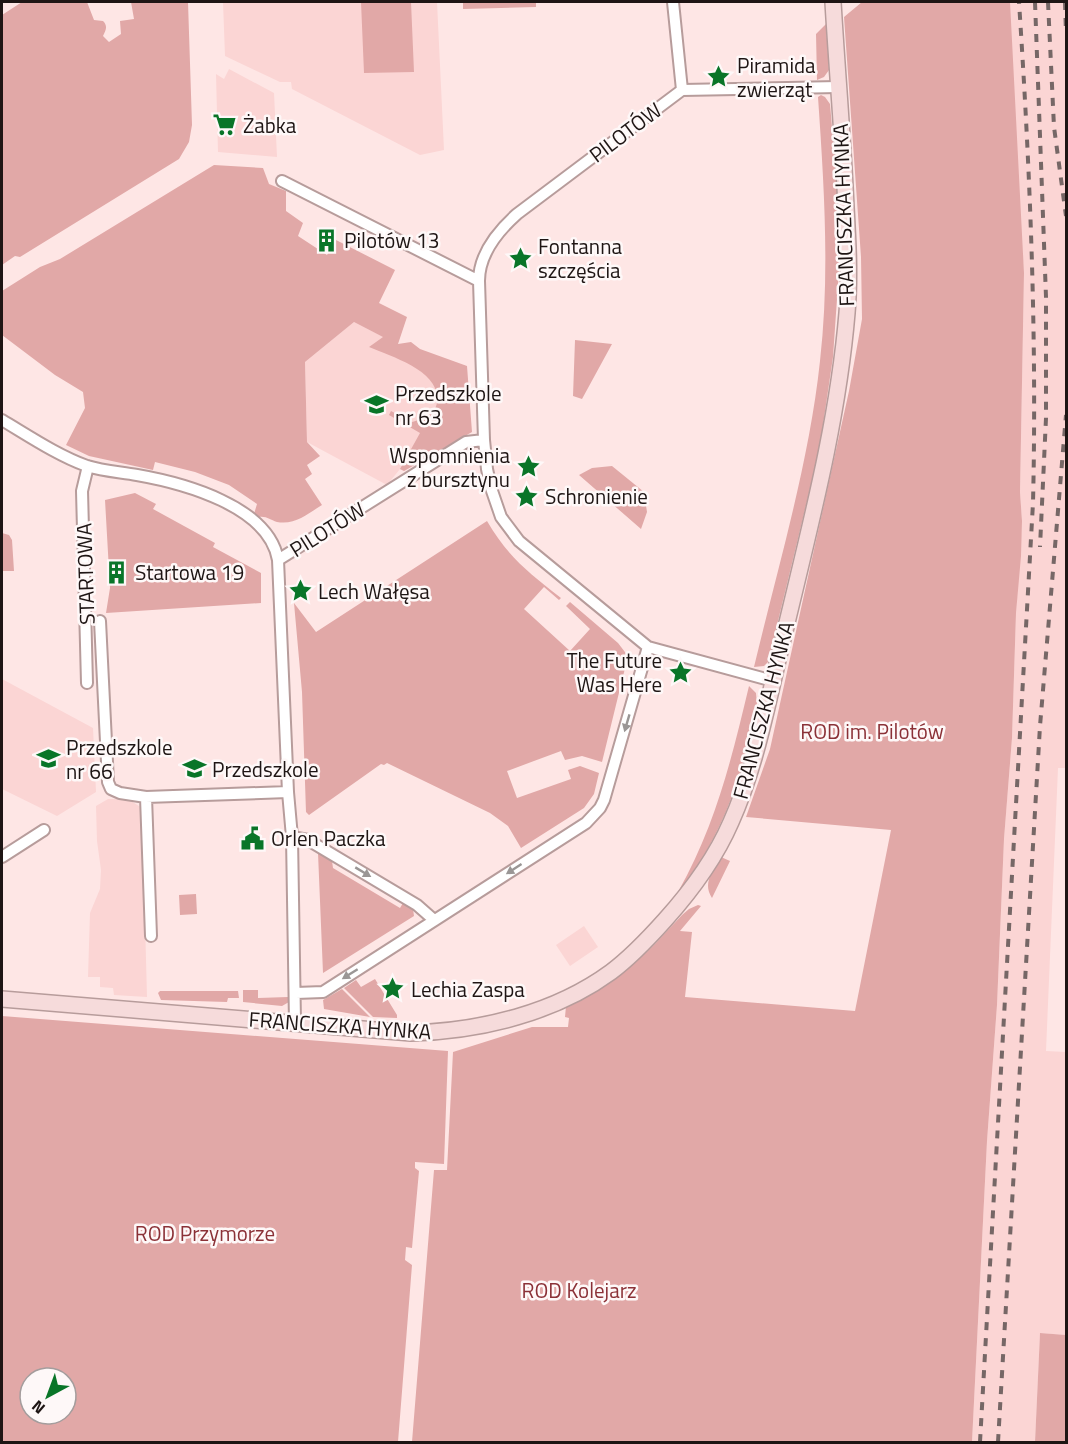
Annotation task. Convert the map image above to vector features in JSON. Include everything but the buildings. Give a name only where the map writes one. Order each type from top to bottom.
[{"type":"street","name":"PILOTÓW","points":[[673,2],[682,90]]},
{"type":"street","name":"FRANCISZKA HYNKA","points":[[2,999],[411,1033],[472,1028],[537,1010],[573,995],[609,973],[655,932],[690,891],[710,863],[731,823],[747,781],[822,472],[839,388],[847,310],[848,254],[833,2]]},
{"type":"street","name":"PILOTÓW","points":[[772,681],[648,647],[509,531],[498,512],[490,488],[484,440],[479,281],[482,262],[505,225],[528,205],[682,90],[838,87]]},
{"type":"street","points":[[282,182],[479,281]]},
{"type":"street","points":[[2,420],[88,466],[189,487],[223,502],[242,512],[263,529],[274,544],[278,561]]},
{"type":"street","name":"PILOTÓW","points":[[296,1022],[292,837],[278,561],[466,441],[484,440]]},
{"type":"street","name":"STARTOWA","points":[[87,683],[82,491],[88,466]]},
{"type":"street","points":[[100,621],[108,782],[111,789],[120,794],[146,797],[288,792]]},
{"type":"street","points":[[296,993],[323,992],[586,823],[604,800],[648,647]]},
{"type":"street","points":[[146,797],[151,936]]},
{"type":"street","points":[[2,857],[44,830]]},
{"type":"street","points":[[292,837],[308,840],[327,850],[417,904],[434,920]]},
{"type":"shaded area","points":[[223,2],[437,2],[444,150],[420,155],[292,89],[291,82],[280,82],[225,56]]},
{"type":"shaded area","points":[[1003,2],[1066,2],[1066,768],[1058,768],[1046,1051],[1066,1052],[1066,1335],[1040,1333],[1035,1442],[972,1442],[1022,521],[1020,492],[1024,273]]},
{"type":"shaded area","points":[[229,69],[274,93],[277,157],[218,152],[216,74],[224,79]]},
{"type":"shaded area","name":"Przedszkole nr 63","points":[[354,322],[446,368],[428,458],[404,471],[400,469],[387,485],[307,442],[305,362]]},
{"type":"shaded area","name":"Przedszkole nr 66","points":[[2,679],[93,728],[96,792],[57,816],[2,789]]},
{"type":"shaded area","points":[[108,799],[128,799],[142,808],[147,997],[114,995],[113,988],[100,987],[100,977],[88,977],[90,913],[100,889],[101,870],[96,806]]},
{"type":"shaded area","points":[[584,926],[598,947],[570,966],[556,945]]},
{"type":"green space","points":[[22,2],[87,2],[94,20],[105,23],[103,36],[109,42],[121,34],[120,21],[134,19],[131,2],[188,2],[192,125],[189,142],[179,159],[20,257],[15,256],[2,265],[2,15]]},
{"type":"green space","points":[[361,2],[411,2],[414,72],[364,73]]},
{"type":"green space","points":[[463,2],[536,2],[536,7],[463,9]]},
{"type":"green space","points":[[862,2],[1010,2],[1024,273],[1020,492],[1022,521],[972,1442],[412,1442],[434,1170],[447,1170],[453,1052],[532,1027],[568,1027],[569,1018],[565,1017],[566,1006],[612,981],[648,951],[682,915],[698,905],[701,906],[680,931],[692,932],[685,997],[855,1011],[891,830],[746,817],[770,749],[849,391],[862,319],[861,257],[844,17]]},
{"type":"green space","points":[[826,24],[829,70],[824,77],[817,80],[816,34]]},
{"type":"green space","points":[[821,95],[830,104],[838,197],[840,255],[833,357],[819,452],[768,662],[764,666],[754,667],[801,476],[820,361],[825,295],[824,196],[818,97]]},
{"type":"green space","points":[[214,165],[263,168],[269,184],[286,191],[286,211],[303,223],[298,236],[327,255],[336,240],[395,270],[379,303],[407,317],[398,344],[411,342],[420,349],[467,366],[472,432],[404,471],[400,469],[420,433],[389,415],[391,411],[412,422],[424,418],[436,407],[436,392],[432,382],[424,374],[402,361],[369,347],[383,337],[354,322],[305,362],[307,442],[320,456],[307,465],[312,474],[305,479],[322,505],[296,520],[277,522],[259,517],[254,514],[257,504],[229,485],[195,472],[155,462],[153,470],[89,456],[66,445],[85,408],[83,392],[55,375],[2,335],[2,291],[40,267],[60,259]]},
{"type":"green space","points":[[575,340],[612,344],[582,399],[573,396]]},
{"type":"green space","points":[[612,466],[644,492],[647,512],[641,529],[579,475],[592,468]]},
{"type":"green space","points":[[135,493],[156,504],[153,509],[215,543],[213,547],[261,573],[261,603],[106,613],[110,588],[105,500]]},
{"type":"green space","points":[[487,521],[503,545],[520,563],[561,598],[559,600],[544,587],[524,609],[570,651],[590,629],[566,606],[570,602],[618,643],[628,656],[602,762],[582,756],[565,760],[561,751],[507,771],[517,798],[571,779],[568,770],[580,766],[599,773],[594,794],[584,808],[521,848],[508,826],[490,813],[387,763],[381,764],[309,815],[306,812],[302,692],[294,603],[316,632]]},
{"type":"green space","points":[[2,533],[9,535],[12,540],[14,571],[2,571]]},
{"type":"green space","points":[[749,686],[756,693],[757,705],[736,786],[711,844],[690,878],[678,892],[703,842],[721,792]]},
{"type":"green space","points":[[318,853],[332,861],[333,868],[400,908],[403,903],[413,909],[414,916],[323,973]]},
{"type":"green space","points":[[721,857],[730,861],[712,898],[708,882]]},
{"type":"green space","points":[[196,894],[197,914],[180,915],[179,895]]},
{"type":"green space","points":[[375,979],[397,1018],[373,1017],[344,988],[356,980],[361,987]]},
{"type":"green space","points":[[342,989],[370,1017],[324,1009],[323,1000]]},
{"type":"green space","points":[[243,990],[258,990],[258,998],[288,997],[289,1002],[282,1006],[243,1002]]},
{"type":"green space","points":[[160,991],[238,991],[239,998],[228,998],[227,1002],[161,1000],[158,993]]},
{"type":"green space","name":"ROD Przymorze","points":[[2,1016],[448,1051],[444,1164],[415,1162],[415,1168],[419,1171],[412,1248],[406,1247],[405,1260],[412,1265],[398,1442],[2,1442]]},
{"type":"green space","points":[[1040,1333],[1066,1335],[1066,1442],[1035,1442]]},
{"type":"railway","points":[[980,1442],[1033,503],[1032,252],[1019,2]]},
{"type":"railway","points":[[1035,2],[1046,297],[1046,418],[1040,547]]},
{"type":"railway","points":[[1048,2],[1054,127],[1066,216]]},
{"type":"railway","points":[[1065,2],[1066,34]]},
{"type":"railway","points":[[998,1442],[1040,726],[1066,415]]},
{"type":"place","name":"Piramida zwierząt","points":[[719,77]]},
{"type":"place","name":"Żabka","points":[[225,125]]},
{"type":"place","name":"Pilotów 13","points":[[326,240]]},
{"type":"place","name":"Fontanna szczęścia","points":[[520,258]]},
{"type":"place","name":"Przedszkole nr 63","points":[[377,405]]},
{"type":"place","name":"Wspomnienia z bursztynu","points":[[528,467]]},
{"type":"place","name":"Schronienie","points":[[527,496]]},
{"type":"place","name":"Startowa 19","points":[[117,572]]},
{"type":"place","name":"Lech Wałęsa","points":[[300,591]]},
{"type":"place","name":"The Future Was Here","points":[[680,672]]},
{"type":"place","name":"Przedszkole nr 66","points":[[48,759]]},
{"type":"place","name":"Przedszkole","points":[[194,769]]},
{"type":"place","name":"Orlen Paczka","points":[[253,838]]},
{"type":"place","name":"Lechia Zaspa","points":[[393,989]]},
{"type":"park label","name":"ROD im. Pilotów","points":[[872,731]]},
{"type":"park label","name":"ROD Kolejarz","points":[[579,1290]]}]
